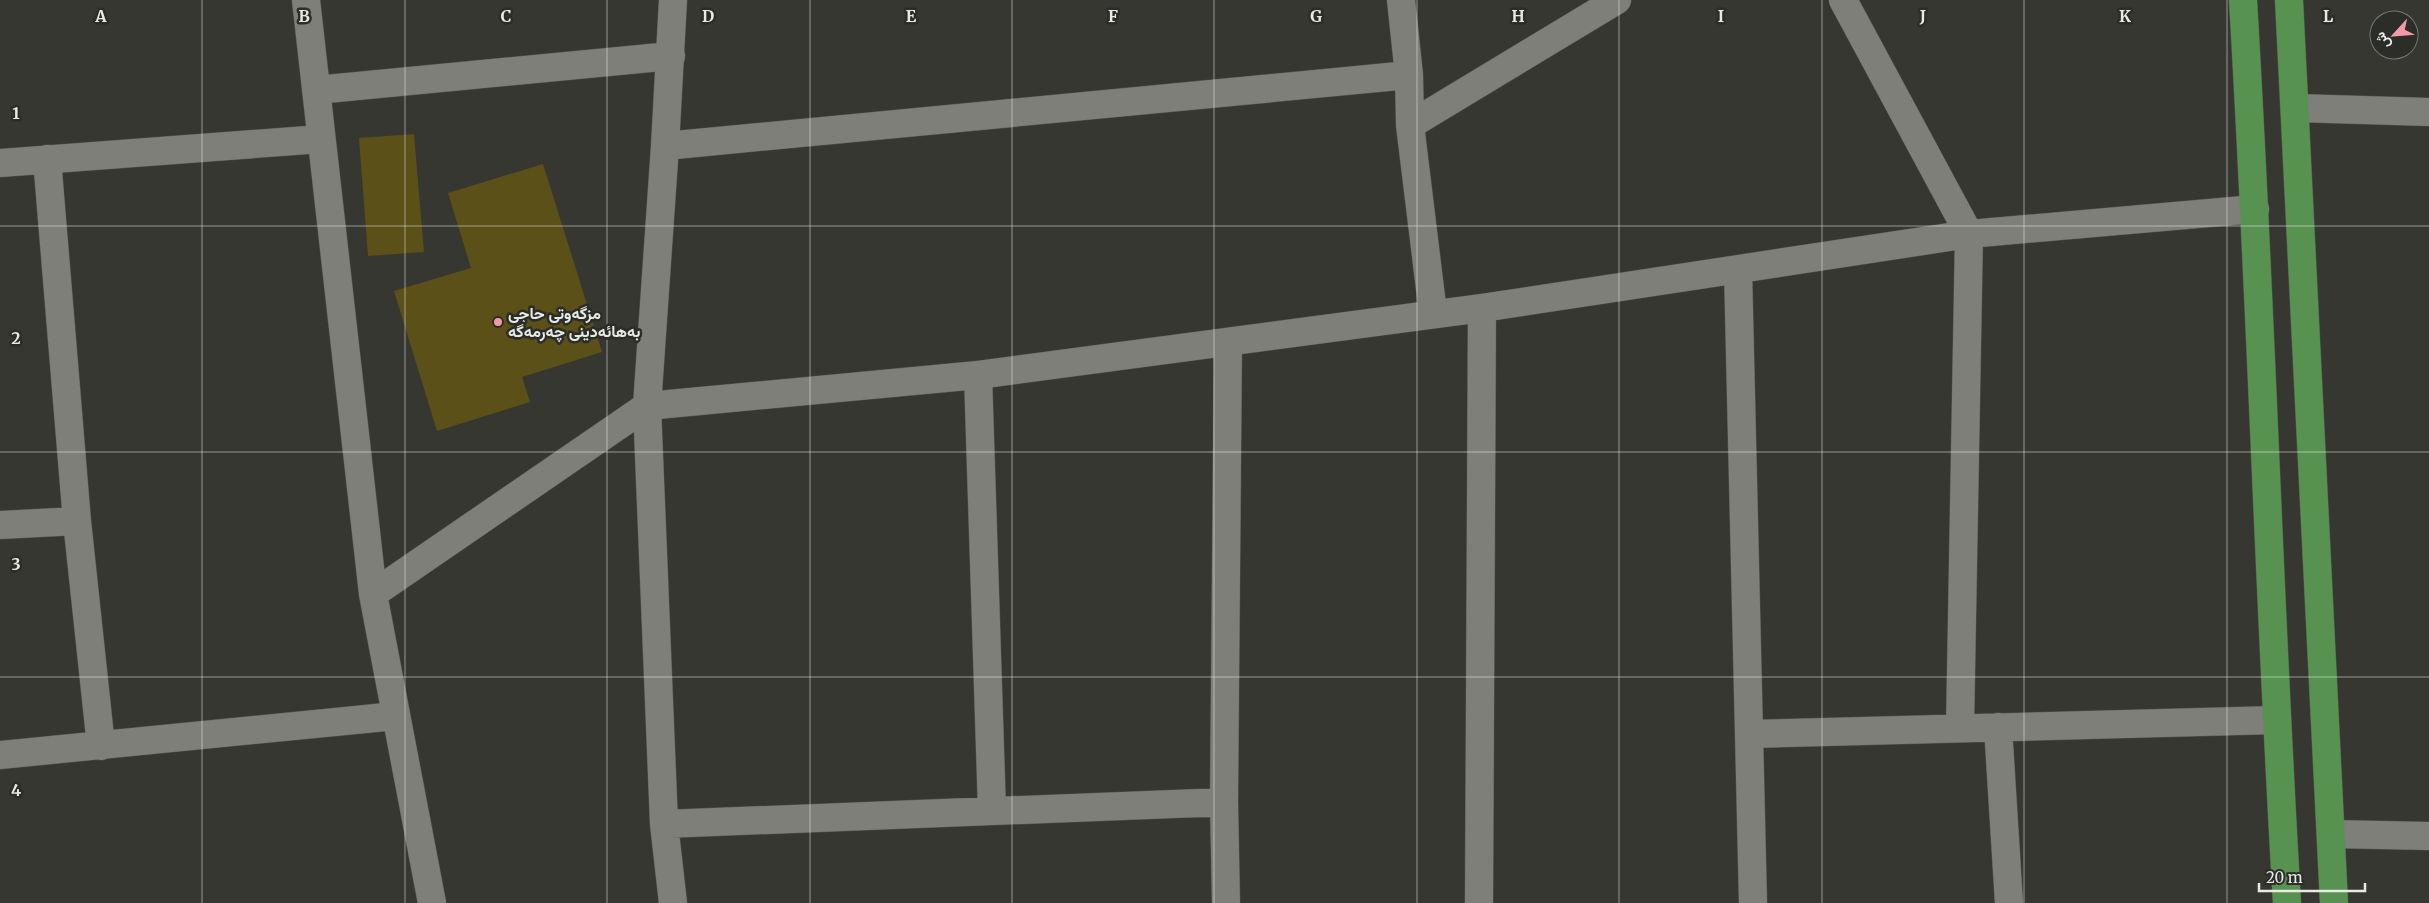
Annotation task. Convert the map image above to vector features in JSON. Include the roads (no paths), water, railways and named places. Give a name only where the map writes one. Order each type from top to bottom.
[{"type":"main road","points":[[2243,0],[2255,208],[2276,720],[2287,903]]},
{"type":"main road","points":[[2289,0],[2296,108],[2334,903]]},
{"type":"street","points":[[306,0],[373,594],[432,903]]},
{"type":"street","points":[[673,0],[666,146],[647,406],[664,824],[673,903]]},
{"type":"street","points":[[1401,0],[1409,75],[1410,125],[1433,313]]},
{"type":"street","points":[[1410,125],[1617,0]]},
{"type":"street","points":[[1843,0],[1969,234],[1960,728]]},
{"type":"street","points":[[316,90],[671,56]]},
{"type":"street","points":[[666,146],[1409,75]]},
{"type":"street","points":[[2296,108],[2429,112]]},
{"type":"street","points":[[0,163],[321,139]]},
{"type":"street","points":[[46,159],[77,521],[101,746]]},
{"type":"street","points":[[373,594],[647,406],[978,375],[1433,313],[1482,308],[1969,234],[2255,208]]},
{"type":"street","points":[[1738,270],[1753,903]]},
{"type":"street","points":[[1479,903],[1482,308]]},
{"type":"street","points":[[1226,903],[1224,802],[1228,342]]},
{"type":"street","points":[[978,375],[992,811]]},
{"type":"street","points":[[0,525],[77,521]]},
{"type":"street","points":[[0,755],[396,716]]},
{"type":"street","points":[[1749,734],[2276,720]]},
{"type":"street","points":[[1998,727],[2009,903]]},
{"type":"street","points":[[664,824],[1224,802]]},
{"type":"street","points":[[2331,834],[2429,836]]},
{"type":"place","name":"مزگەوتی حاجی بەهائەدینی چەرمەگە","points":[[498,322]]}]
